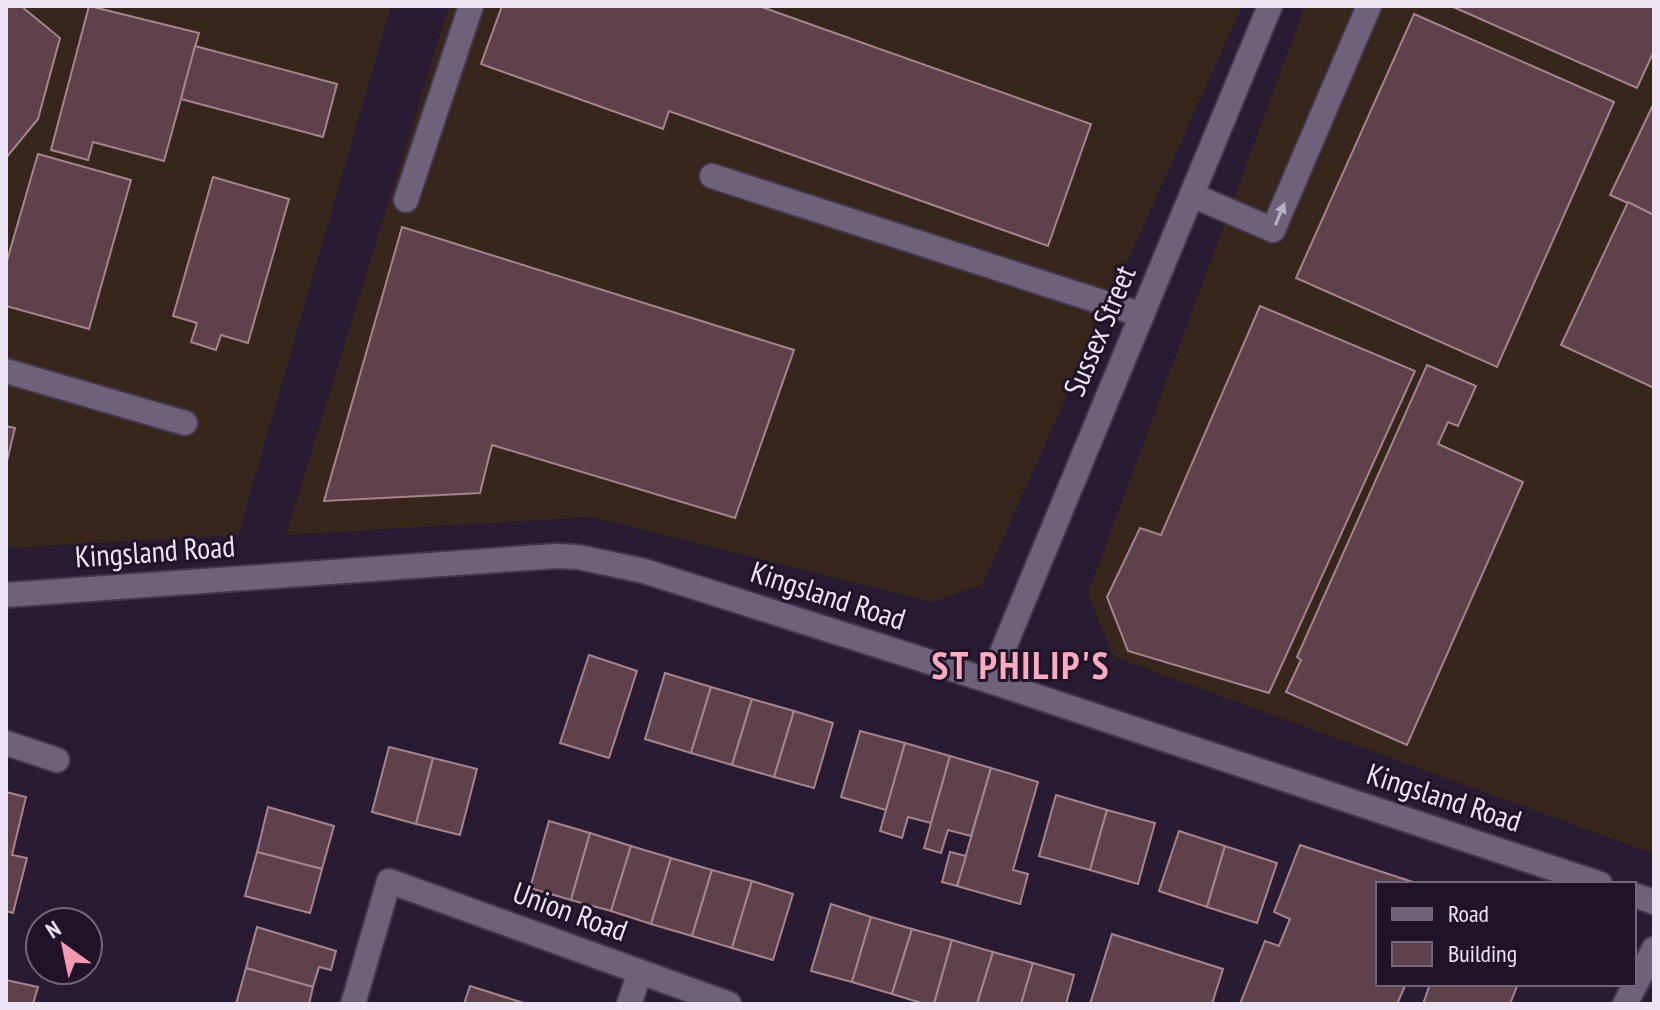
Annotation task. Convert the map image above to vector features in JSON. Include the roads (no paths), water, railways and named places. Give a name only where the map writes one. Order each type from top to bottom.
[{"type":"street","points":[[406,200],[471,6]]},
{"type":"street","name":"Sussex Street","points":[[990,681],[1270,6]]},
{"type":"street","points":[[1192,195],[1273,230],[1369,6]]},
{"type":"street","points":[[712,176],[1142,315]]},
{"type":"street","points":[[6,371],[185,423]]},
{"type":"street","name":"Kingsland Road","points":[[6,595],[556,556],[578,557],[644,571],[990,681],[1594,882]]},
{"type":"street","points":[[6,743],[57,760]]},
{"type":"street","name":"Union Road","points":[[353,1004],[389,881],[729,1004]]},
{"type":"street","points":[[1636,983],[1654,949]]},
{"type":"street","points":[[629,1004],[640,972]]},
{"type":"street","points":[[1625,1004],[1634,986]]},
{"type":"district","name":"ST PHILIP'S","points":[[1021,666]]}]
